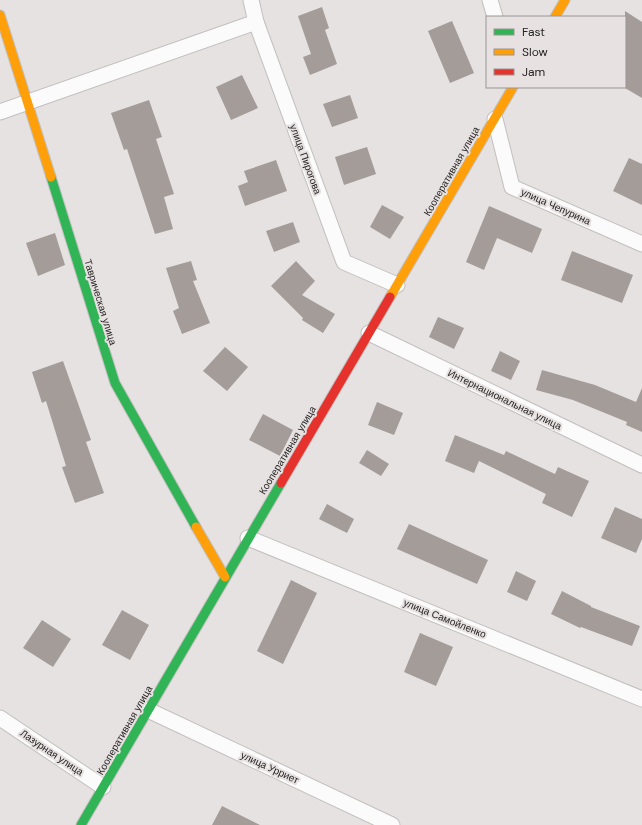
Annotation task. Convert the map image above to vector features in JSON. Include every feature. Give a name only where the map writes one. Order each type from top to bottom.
[{"type":"street","name":"улица Пирогова","points":[[251,0],[256,22],[344,262],[397,285]]},
{"type":"street","points":[[490,0],[495,16]]},
{"type":"street","points":[[556,16],[565,0]]},
{"type":"street","name":"Таврическая улица","points":[[0,15],[115,383],[225,577]]},
{"type":"street","points":[[0,112],[256,22]]},
{"type":"street","name":"Кооперативная улица","points":[[81,825],[512,88]]},
{"type":"street","name":"улица Чепурина","points":[[494,119],[512,187],[642,244]]},
{"type":"street","name":"Интернациональная улица","points":[[369,333],[642,464]]},
{"type":"street","name":"улица Самойленко","points":[[248,538],[642,699]]},
{"type":"street","name":"улица Урриет","points":[[148,710],[392,825]]},
{"type":"street","name":"Лазурная улица","points":[[0,718],[103,787]]},
{"type":"building","points":[[322,7],[329,28],[325,30],[337,64],[310,75],[303,57],[311,54],[298,16]]},
{"type":"building","points":[[625,11],[642,22],[642,98],[625,88]]},
{"type":"building","points":[[452,21],[474,73],[450,83],[428,31]]},
{"type":"building","points":[[242,75],[258,108],[231,120],[216,87]]},
{"type":"building","points":[[350,95],[358,118],[332,127],[323,104]]},
{"type":"building","points":[[149,100],[162,137],[156,139],[174,194],[164,197],[173,229],[155,234],[127,149],[124,150],[111,113]]},
{"type":"building","points":[[367,147],[376,174],[344,185],[335,157]]},
{"type":"building","points":[[629,158],[642,164],[642,205],[613,191]]},
{"type":"building","points":[[276,160],[287,191],[245,206],[238,186],[248,182],[244,171]]},
{"type":"building","points":[[382,205],[404,217],[390,239],[370,227]]},
{"type":"building","points":[[489,206],[542,229],[532,253],[497,238],[484,270],[466,262]]},
{"type":"building","points":[[293,222],[300,242],[274,252],[266,231]]},
{"type":"building","points":[[55,233],[65,265],[38,276],[26,243]]},
{"type":"building","points":[[572,251],[633,275],[622,303],[561,280]]},
{"type":"building","points":[[191,261],[197,280],[193,281],[210,323],[182,334],[173,311],[179,308],[166,268]]},
{"type":"building","points":[[296,261],[315,281],[302,295],[335,314],[323,333],[302,320],[303,318],[271,286]]},
{"type":"building","points":[[438,317],[464,328],[454,349],[429,337]]},
{"type":"building","points":[[225,347],[248,367],[227,391],[203,371]]},
{"type":"building","points":[[500,351],[520,361],[511,380],[491,371]]},
{"type":"building","points":[[63,361],[91,440],[86,442],[104,493],[75,503],[62,467],[66,466],[46,401],[42,403],[32,372]]},
{"type":"building","points":[[542,370],[595,385],[636,402],[642,388],[642,432],[626,425],[627,422],[573,400],[536,390]]},
{"type":"building","points":[[377,402],[403,413],[394,435],[368,425]]},
{"type":"building","points":[[263,414],[293,430],[280,456],[249,440]]},
{"type":"building","points":[[455,435],[504,455],[506,451],[555,474],[558,467],[589,481],[572,517],[542,503],[546,494],[479,461],[474,473],[445,461]]},
{"type":"building","points":[[367,450],[389,464],[381,476],[359,463]]},
{"type":"building","points":[[327,504],[354,519],[347,533],[319,519]]},
{"type":"building","points":[[615,507],[642,519],[642,539],[636,553],[601,538]]},
{"type":"building","points":[[409,524],[488,560],[477,584],[397,549]]},
{"type":"building","points":[[516,571],[536,581],[527,601],[507,592]]},
{"type":"building","points":[[291,580],[317,593],[283,664],[257,651]]},
{"type":"building","points":[[562,591],[591,607],[640,626],[632,646],[581,627],[580,628],[551,614]]},
{"type":"building","points":[[122,610],[149,625],[130,660],[102,645]]},
{"type":"building","points":[[42,620],[71,639],[53,667],[23,648]]},
{"type":"building","points":[[420,633],[453,647],[436,686],[404,672]]},
{"type":"building","points":[[222,806],[260,825],[212,825]]},
{"type":"traffic: fast","points":[[51,177],[115,383],[196,527]]},
{"type":"traffic: fast","points":[[81,825],[281,483]]},
{"type":"traffic: slow","points":[[556,16],[565,0]]},
{"type":"traffic: slow","points":[[0,15],[51,177]]},
{"type":"traffic: slow","points":[[390,297],[512,88]]},
{"type":"traffic: slow","points":[[196,527],[225,577]]},
{"type":"traffic: jam","points":[[281,483],[390,297]]}]
